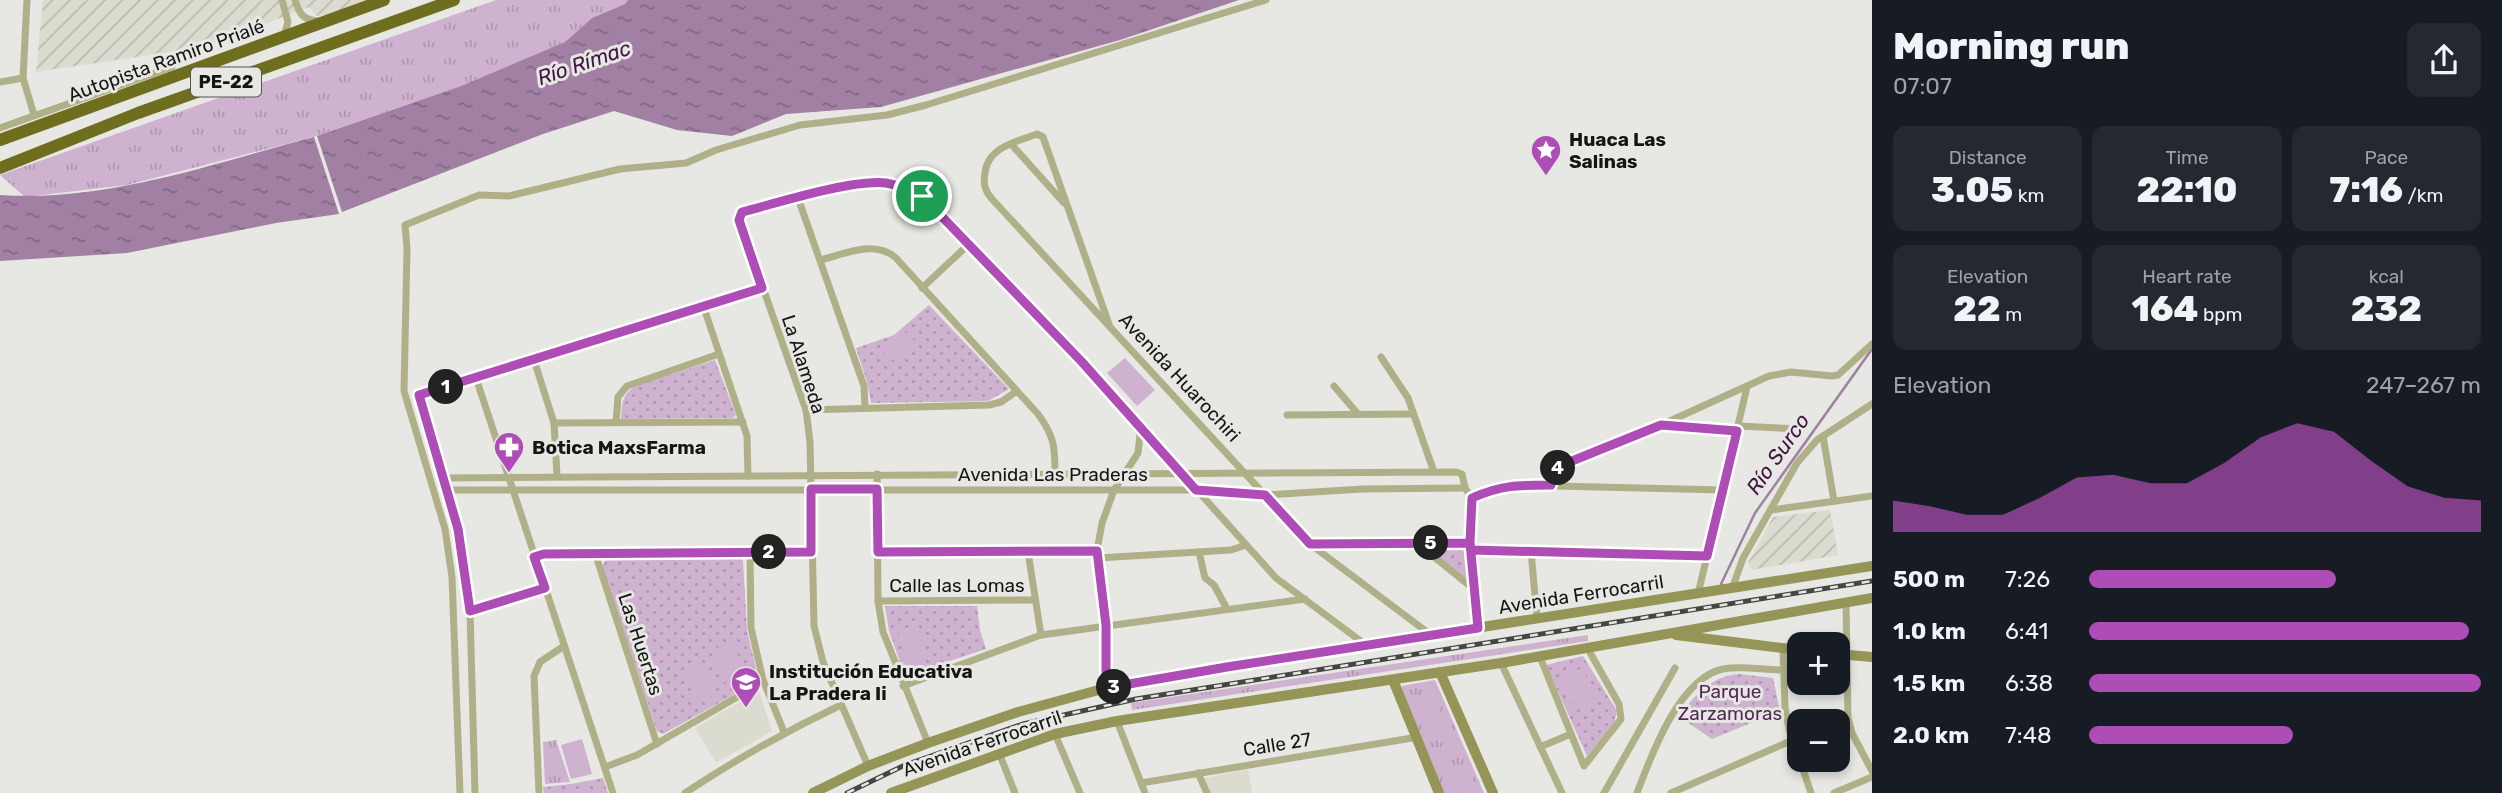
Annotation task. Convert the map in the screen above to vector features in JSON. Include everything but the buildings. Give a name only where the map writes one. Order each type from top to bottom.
[{"type":"highway","name":"Autopista Ramiro Prialé","points":[[0,140],[384,0]]},
{"type":"highway","name":"PE-22","points":[[0,168],[138,113],[454,0]]},
{"type":"street","points":[[27,0],[23,78],[34,115]]},
{"type":"street","points":[[282,0],[288,22],[283,38]]},
{"type":"street","points":[[295,0],[304,17],[309,20],[328,21]]},
{"type":"street","points":[[460,793],[452,577],[444,529],[404,391],[407,249],[405,225],[479,195],[509,196],[620,169],[686,163],[716,150],[800,125],[887,115],[926,105],[1266,0]]},
{"type":"street","points":[[1,125],[172,67],[170,61]]},
{"type":"street","points":[[0,82],[23,78]]},
{"type":"street","name":"Avenida Huarochiri","points":[[1068,207],[1041,135],[995,151],[989,158],[985,168],[986,191],[1310,544],[1430,635]]},
{"type":"street","points":[[1011,144],[1068,207],[1110,327]]},
{"type":"street","points":[[865,408],[864,386],[798,198],[848,187],[885,183],[922,196],[1137,422],[1276,578],[1366,645]]},
{"type":"street","name":"La Alameda","points":[[798,198],[742,212],[739,220],[806,410],[810,442],[814,626],[823,662],[868,766]]},
{"type":"street","points":[[922,288],[969,244]]},
{"type":"street","points":[[820,260],[865,249],[884,249],[896,258],[1050,430],[1055,446],[1055,474]]},
{"type":"street","points":[[475,793],[470,611],[458,529],[419,395],[762,288]]},
{"type":"street","points":[[704,308],[747,436],[748,476]]},
{"type":"street","points":[[1551,485],[1553,475],[1562,465],[1661,425],[1769,376],[1780,373],[1838,375],[1872,344]]},
{"type":"street","points":[[616,422],[618,397],[626,386],[719,354]]},
{"type":"street","points":[[1381,356],[1408,398],[1434,472]]},
{"type":"street","points":[[534,360],[554,423],[557,476]]},
{"type":"street","points":[[476,378],[613,793]]},
{"type":"street","points":[[1334,386],[1359,414]]},
{"type":"street","points":[[1698,594],[1747,387]]},
{"type":"street","points":[[806,410],[989,405],[1000,402],[1017,391]]},
{"type":"street","points":[[1732,589],[1743,558],[1797,463],[1823,436],[1872,404]]},
{"type":"street","points":[[1287,415],[1413,414]]},
{"type":"street","points":[[554,423],[743,422]]},
{"type":"street","points":[[1106,688],[1106,625],[1097,555],[1102,523],[1114,489],[1139,447],[1137,422]]},
{"type":"street","points":[[1661,425],[1800,429]]},
{"type":"street","points":[[1823,436],[1834,501]]},
{"type":"street","name":"Avenida Las Praderas","points":[[444,478],[1460,472],[1465,488],[1362,489],[1265,495],[1196,490],[1114,489],[448,490]]},
{"type":"street","points":[[877,474],[878,601],[883,632],[928,743]]},
{"type":"street","points":[[1472,498],[1497,487],[1513,485],[1723,490]]},
{"type":"street","points":[[1465,488],[1472,498],[1471,547],[1478,628]]},
{"type":"street","points":[[1771,510],[1872,496]]},
{"type":"street","points":[[1310,544],[1418,543],[1531,551],[1707,556]]},
{"type":"street","points":[[1418,543],[1475,590]]},
{"type":"street","points":[[878,552],[1097,555],[1231,550],[1246,545]]},
{"type":"street","points":[[1531,551],[1537,618]]},
{"type":"street","points":[[750,552],[751,628],[763,680],[785,732]]},
{"type":"street","points":[[534,557],[544,554],[811,552]]},
{"type":"street","points":[[1028,552],[1041,635]]},
{"type":"street","points":[[1199,552],[1205,578],[1214,585],[1227,609]]},
{"type":"street","name":"Las Huertas","points":[[595,554],[657,744]]},
{"type":"street","name":"Avenida Ferrocarril","points":[[813,793],[868,766],[928,743],[1018,712],[1106,688],[1872,566]]},
{"type":"street","points":[[470,611],[545,588]]},
{"type":"street","name":"Avenida Ferrocarril","points":[[891,793],[1055,734],[1117,721],[1540,657],[1872,598]]},
{"type":"street","points":[[903,686],[1041,635],[1305,599]]},
{"type":"street","name":"Calle las Lomas","points":[[878,601],[1035,600]]},
{"type":"street","points":[[1844,632],[1846,603]]},
{"type":"street","points":[[1668,634],[1787,649]]},
{"type":"street","points":[[539,793],[534,676],[540,662],[564,646]]},
{"type":"street","points":[[1540,657],[1584,766],[1621,719],[1619,704],[1588,649]]},
{"type":"street","points":[[1783,649],[1782,670],[1787,716]]},
{"type":"street","points":[[1850,655],[1872,657]]},
{"type":"street","points":[[1501,663],[1562,793]]},
{"type":"street","points":[[1604,793],[1675,668]]},
{"type":"street","points":[[1637,793],[1650,757],[1674,712],[1701,680],[1715,671],[1728,668],[1782,670]]},
{"type":"street","points":[[1440,672],[1493,793]]},
{"type":"street","points":[[605,767],[657,744],[763,680]]},
{"type":"street","points":[[1393,680],[1418,737],[1438,793]]},
{"type":"street","points":[[1846,695],[1852,733],[1872,771]]},
{"type":"street","points":[[685,793],[747,753],[841,705]]},
{"type":"street","points":[[1117,721],[1145,793]]},
{"type":"street","points":[[1055,734],[1080,793]]},
{"type":"street","points":[[1540,747],[1571,734]]},
{"type":"street","name":"Calle 27","points":[[1141,783],[1418,737]]},
{"type":"street","points":[[1671,793],[1787,743]]},
{"type":"street","points":[[999,753],[1015,793]]},
{"type":"street","points":[[1804,772],[1811,793]]},
{"type":"street","points":[[1198,773],[1207,793]]},
{"type":"street","points":[[1835,793],[1872,777]]},
{"type":"shaded area","points":[[43,0],[365,0],[328,15],[317,16],[309,7],[203,47],[36,72]]},
{"type":"shaded area","points":[[1830,510],[1838,555],[1752,570],[1748,563],[1773,517]]},
{"type":"shaded area","name":"Institución Educativa La Pradera Ii","points":[[759,691],[772,731],[716,763],[695,728]]},
{"type":"shaded area","points":[[1248,769],[1252,793],[1211,793],[1205,778]]},
{"type":"green space","points":[[496,0],[628,0],[625,4],[592,18],[565,42],[461,86],[317,136],[127,185],[25,197],[0,175]]},
{"type":"green space","points":[[929,305],[1009,389],[988,401],[871,403],[856,348],[894,335]]},
{"type":"green space","points":[[909,331],[918,347],[889,362],[881,346]]},
{"type":"green space","points":[[1125,358],[1155,390],[1137,406],[1107,373]]},
{"type":"green space","points":[[715,360],[736,415],[733,418],[621,419],[624,400],[635,386]]},
{"type":"green space","points":[[1428,548],[1466,548],[1470,584]]},
{"type":"green space","points":[[738,557],[743,560],[747,631],[758,677],[753,684],[663,734],[657,731],[602,566],[607,558]]},
{"type":"green space","points":[[885,606],[977,606],[986,649],[905,676],[889,631]]},
{"type":"green space","points":[[918,625],[927,660],[907,666],[898,630]]},
{"type":"green space","points":[[1588,635],[1588,641],[1132,710],[1131,703]]},
{"type":"green space","points":[[734,643],[744,677],[722,683],[713,649]]},
{"type":"green space","points":[[1583,656],[1617,711],[1614,723],[1587,756],[1546,665]]},
{"type":"green space","points":[[707,662],[716,696],[695,702],[685,668]]},
{"type":"green space","points":[[1583,668],[1597,702],[1574,711],[1561,677]]},
{"type":"green space","name":"Parque Zarzamoras","points":[[1739,674],[1773,678],[1780,711],[1712,739],[1678,716],[1712,683]]},
{"type":"green space","points":[[1435,680],[1484,793],[1444,793],[1402,690],[1402,686]]},
{"type":"green space","points":[[1436,702],[1449,731],[1435,738],[1421,708]]},
{"type":"green space","points":[[582,739],[592,774],[571,779],[561,745]]},
{"type":"green space","points":[[556,740],[570,782],[545,784],[543,742]]},
{"type":"green space","points":[[603,778],[608,793],[544,793],[543,787]]},
{"type":"water","name":"Río Rímac","points":[[628,0],[1239,0],[1120,40],[881,107],[786,114],[732,136],[677,130],[614,111],[543,134],[342,212],[317,136],[461,86],[565,42],[592,18],[625,4]]},
{"type":"water","points":[[314,137],[339,214],[276,223],[127,253],[0,261],[0,195],[40,196],[119,187],[198,169]]},
{"type":"waterway","name":"Río Surco","points":[[1721,584],[1755,513],[1872,349]]},
{"type":"railway","points":[[847,793],[905,765],[1023,724],[1136,699],[1872,581]]},
{"type":"place","name":"Huaca Las Salinas","points":[[1546,177]]},
{"type":"place","name":"Botica MaxsFarma","points":[[509,474]]},
{"type":"place","name":"Institución Educativa La Pradera Ii","points":[[746,709]]},
{"type":"route","points":[[922,196],[885,183],[848,187],[742,212],[739,220],[762,288],[419,395],[458,529],[470,611],[545,588],[534,557],[544,554],[811,552],[811,489],[877,489],[878,552],[1097,551],[1106,625],[1106,688],[1478,628],[1470,543],[1472,498],[1497,487],[1551,485],[1553,475],[1562,465],[1661,425],[1737,431],[1707,556],[1471,550],[1470,543],[1310,544],[1265,495],[1196,490],[1082,362],[922,196]]}]
